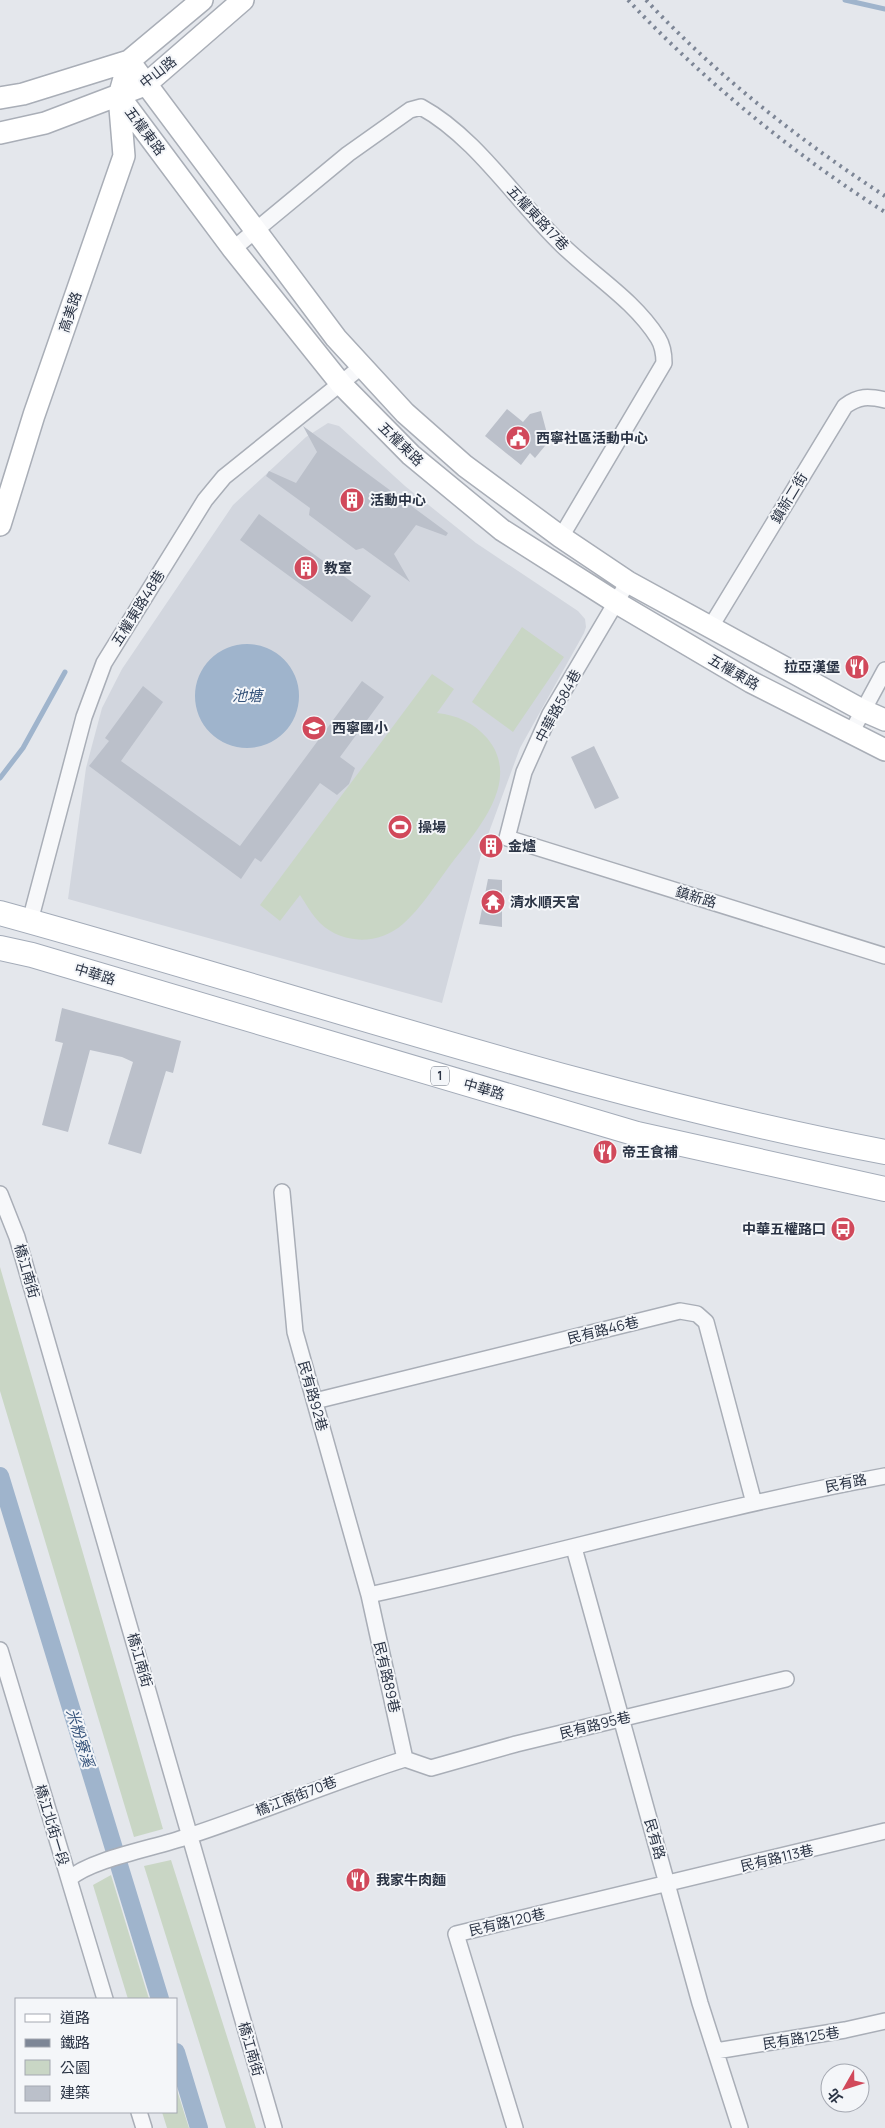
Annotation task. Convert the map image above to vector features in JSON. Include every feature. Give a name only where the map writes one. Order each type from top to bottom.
[{"type":"main road","points":[[0,913],[594,1085],[801,1136],[885,1152]]},
{"type":"main road","name":"中華路","points":[[0,948],[637,1134],[733,1157],[885,1189]]},
{"type":"street","name":"中山路","points":[[0,98],[23,94],[129,61],[202,0]]},
{"type":"street","name":"中山路","points":[[0,133],[45,124],[145,85],[243,0]]},
{"type":"street","name":"五權東路","points":[[129,61],[145,85],[336,338],[405,413],[465,466],[561,537],[628,582],[862,710],[885,720]]},
{"type":"street","name":"五權東路","points":[[129,61],[119,96],[234,249],[341,384],[411,456],[502,530],[617,603],[751,682],[885,750]]},
{"type":"street","name":"高美路","points":[[0,525],[34,415],[124,156],[119,96]]},
{"type":"street","name":"五權東路17巷","points":[[234,249],[254,230],[348,154],[410,110],[421,108],[451,126],[562,245],[630,304],[658,338],[664,351],[664,363],[561,537]]},
{"type":"street","name":"五權東路48巷","points":[[30,921],[84,717],[104,663],[205,500],[224,477],[361,367]]},
{"type":"street","name":"鎮新二街","points":[[710,628],[845,406],[857,397],[868,396],[885,400]]},
{"type":"street","name":"中華路584巷","points":[[507,838],[524,772],[550,714],[628,582]]},
{"type":"street","points":[[851,732],[885,670]]},
{"type":"street","name":"鎮新路","points":[[507,838],[885,956]]},
{"type":"street","name":"民有路92巷","points":[[282,1192],[294,1332],[315,1401],[368,1595]]},
{"type":"street","name":"橋江南街","points":[[0,1194],[20,1245],[274,2128]]},
{"type":"street","name":"民有路46巷","points":[[315,1401],[680,1311],[697,1314],[706,1322],[754,1503]]},
{"type":"street","name":"民有路","points":[[368,1595],[574,1548],[754,1503],[885,1476]]},
{"type":"street","name":"民有路","points":[[574,1548],[700,2003],[740,2128]]},
{"type":"street","name":"民有路89巷","points":[[368,1595],[405,1759]]},
{"type":"street","name":"橋江北街一段","points":[[0,1650],[105,1998]]},
{"type":"street","name":"民有路95巷","points":[[405,1759],[431,1768],[620,1719],[786,1679]]},
{"type":"street","name":"橋江南街70巷","points":[[69,1879],[78,1871],[91,1866],[189,1836],[348,1777],[405,1759]]},
{"type":"street","name":"民有路113巷","points":[[668,1883],[885,1831]]},
{"type":"street","name":"民有路120巷","points":[[515,2128],[456,1934],[668,1883]]},
{"type":"street","name":"民有路125巷","points":[[716,2051],[845,2030],[885,2021]]},
{"type":"street","points":[[139,2113],[144,2128]]},
{"type":"shaded area","name":"西寧國小","points":[[328,423],[339,426],[405,486],[476,543],[578,611],[585,619],[586,627],[584,633],[520,748],[482,851],[442,1003],[68,899],[86,768],[102,708],[122,669],[233,505],[306,437]]},
{"type":"green space","points":[[522,627],[564,657],[513,732],[472,702]]},
{"type":"green space","points":[[432,674],[454,689],[437,713],[458,718],[471,724],[487,738],[497,755],[500,772],[498,789],[482,823],[410,918],[383,936],[361,940],[339,935],[320,923],[300,895],[280,921],[260,905]]},
{"type":"green space","points":[[0,1267],[163,1829],[134,1837],[0,1391]]},
{"type":"green space","points":[[171,1860],[256,2128],[226,2128],[144,1866]]},
{"type":"green space","points":[[111,1875],[149,1998],[128,1998],[93,1885]]},
{"type":"green space","points":[[178,2093],[189,2128],[167,2128],[162,2113],[178,2113]]},
{"type":"water","name":"池塘","points":[[247,644],[267,648],[284,659],[295,676],[299,696],[295,716],[284,733],[267,744],[247,748],[227,744],[210,733],[199,716],[195,696],[199,676],[210,659],[227,648]]},
{"type":"building","name":"西寧社區活動中心","points":[[507,409],[523,422],[530,414],[541,411],[549,441],[535,458],[530,453],[521,465],[485,436]]},
{"type":"building","name":"活動中心","points":[[303,426],[448,533],[446,536],[416,525],[394,554],[410,582],[363,548],[356,550],[309,515],[310,508],[266,476],[269,471],[296,483],[317,452]]},
{"type":"building","name":"教室","points":[[259,514],[371,596],[352,622],[240,540]]},
{"type":"building","points":[[362,681],[384,697],[340,757],[355,768],[349,784],[337,795],[320,783],[261,862],[255,858],[241,879],[89,766],[109,741],[105,738],[143,686],[163,702],[121,761],[240,846]]},
{"type":"building","points":[[594,746],[619,798],[595,809],[571,757]]},
{"type":"building","name":"清水順天宮","points":[[488,879],[502,880],[502,927],[479,924]]},
{"type":"building","points":[[62,1008],[181,1041],[173,1073],[166,1071],[141,1154],[108,1144],[133,1062],[122,1057],[90,1050],[68,1132],[42,1125],[63,1043],[55,1041]]},
{"type":"waterway","points":[[845,0],[885,9]]},
{"type":"waterway","points":[[0,778],[23,748],[65,672]]},
{"type":"waterway","name":"米粉寮溪","points":[[0,1476],[160,1998]]},
{"type":"waterway","name":"米粉寮溪","points":[[178,2059],[199,2128]]},
{"type":"railway","points":[[628,0],[686,58],[750,114],[816,166],[885,212]]},
{"type":"railway","points":[[646,0],[701,54],[760,105],[821,152],[885,196]]},
{"type":"place","name":"西寧社區活動中心","points":[[518,438]]},
{"type":"place","name":"活動中心","points":[[352,500]]},
{"type":"place","name":"教室","points":[[306,568]]},
{"type":"place","name":"拉亞漢堡","points":[[857,667]]},
{"type":"place","name":"西寧國小","points":[[314,728]]},
{"type":"place","name":"操場","points":[[400,827]]},
{"type":"place","name":"金爐","points":[[491,846]]},
{"type":"place","name":"清水順天宮","points":[[493,902]]},
{"type":"place","name":"帝王食補","points":[[605,1152]]},
{"type":"place","name":"中華五權路口","points":[[843,1229]]},
{"type":"place","name":"我家牛肉麵","points":[[358,1880]]}]
